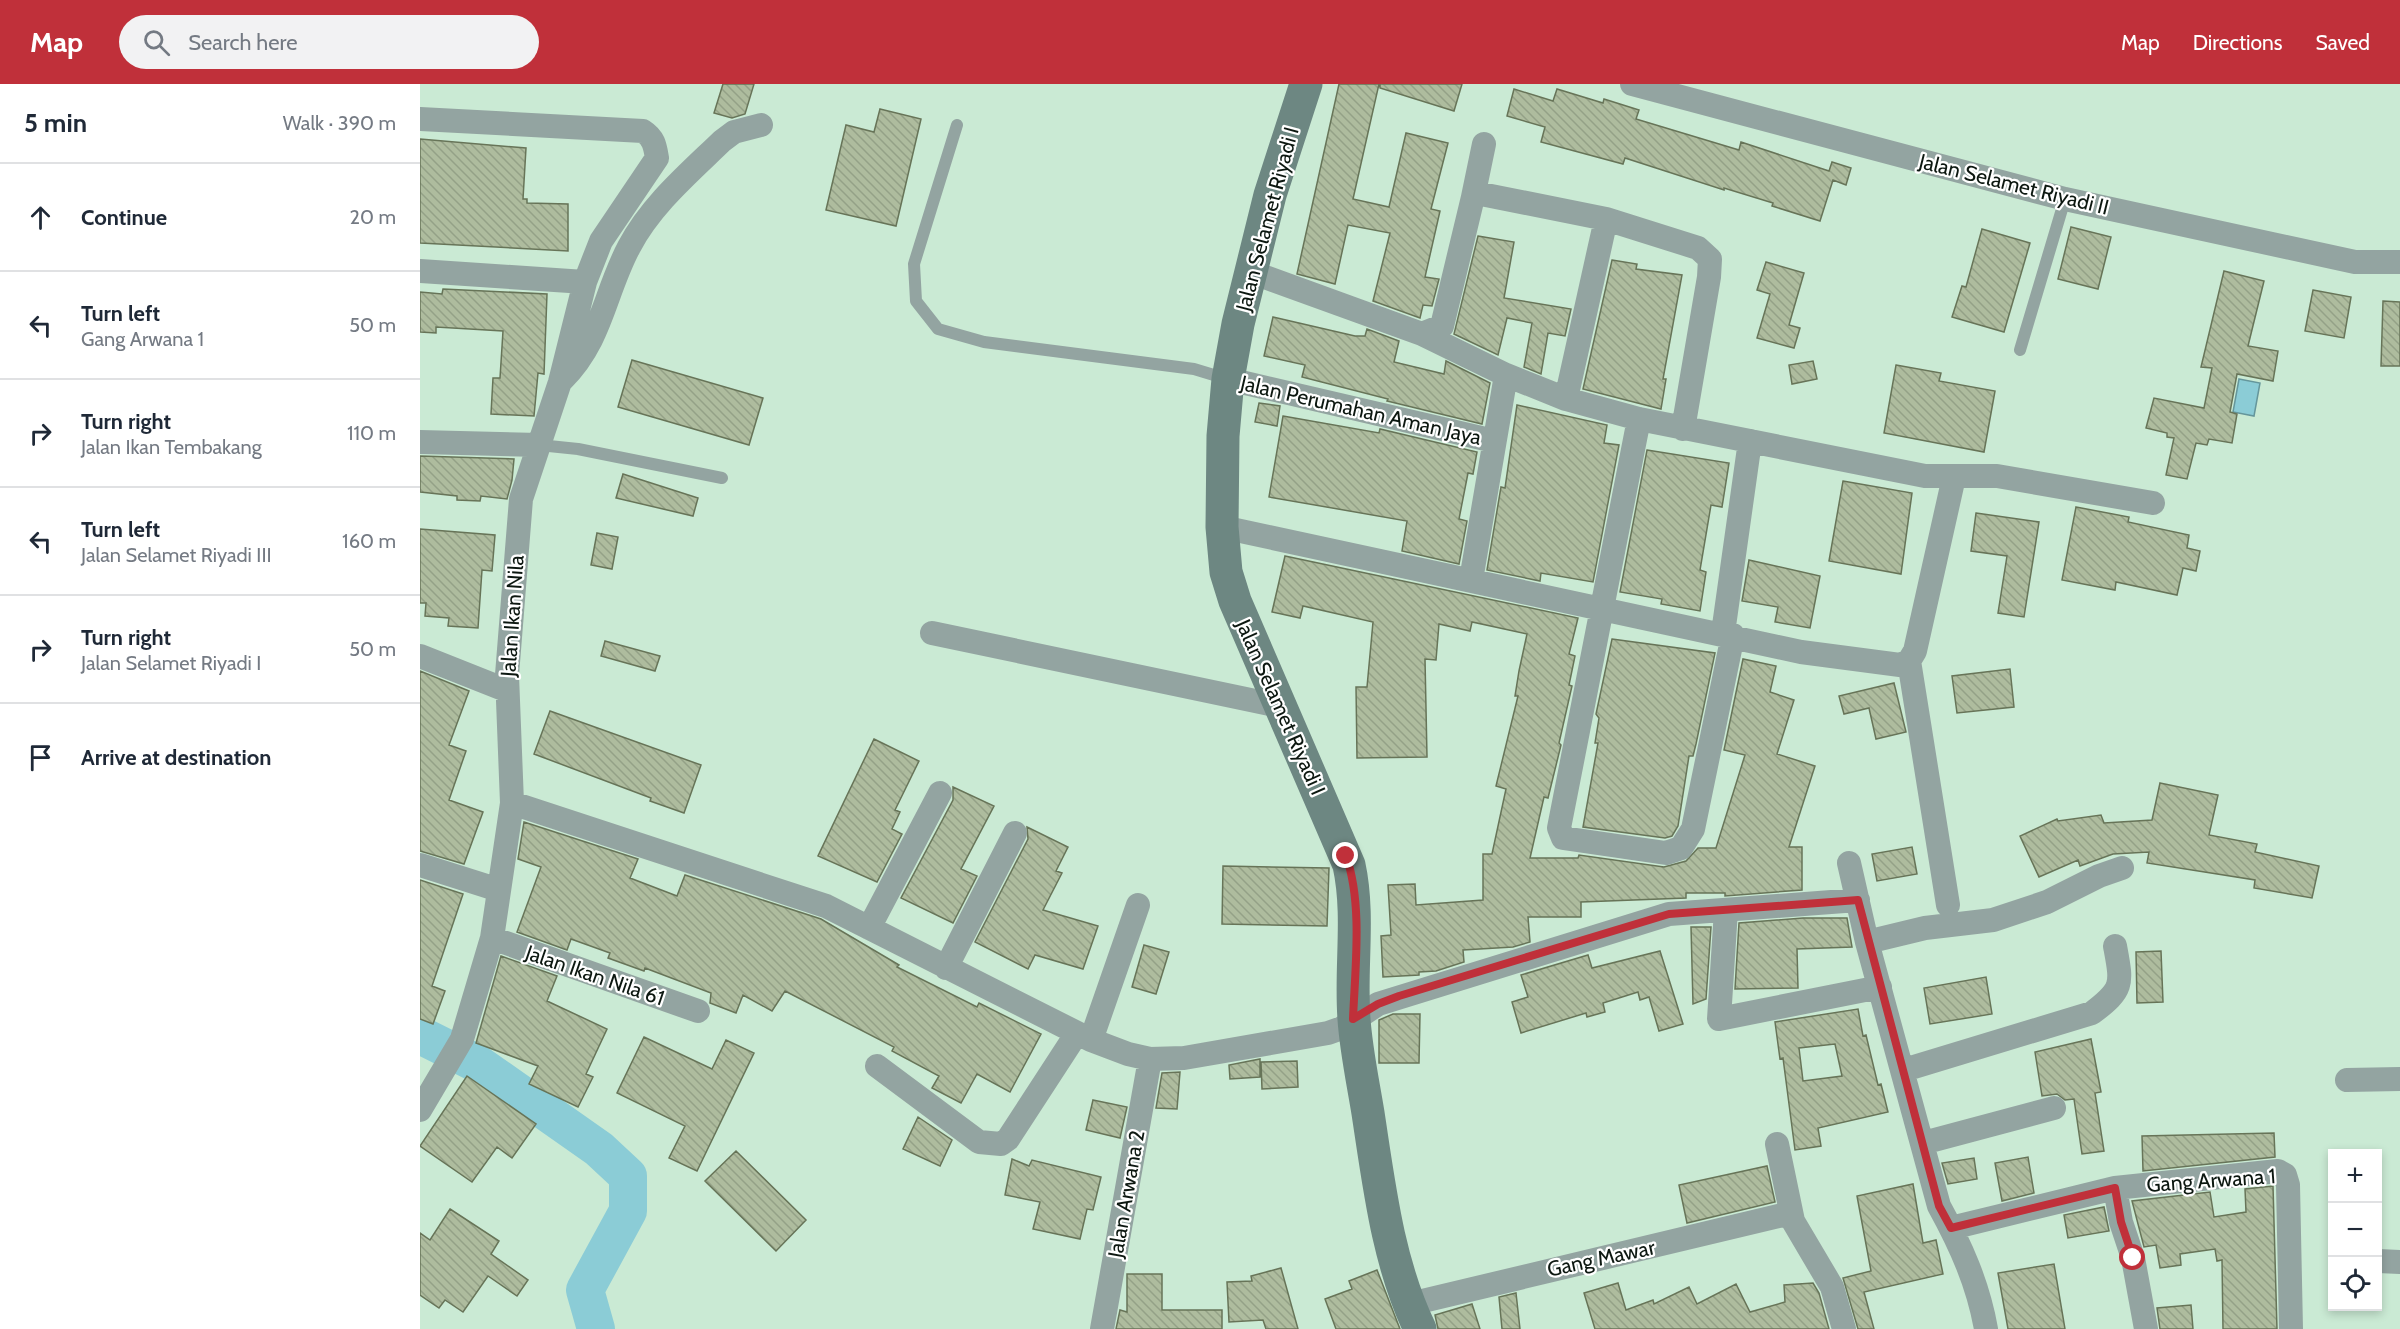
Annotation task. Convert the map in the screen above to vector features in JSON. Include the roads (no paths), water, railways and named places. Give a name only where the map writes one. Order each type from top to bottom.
[{"type":"main road","name":"Jalan Selamet Riyadi I","points":[[1306,84],[1269,195],[1228,379],[1223,436],[1222,527],[1226,572],[1235,601],[1279,706],[1341,840],[1349,865],[1356,943],[1353,1019],[1381,1197],[1415,1317]]},
{"type":"street","name":"Jalan Selamet Riyadi II","points":[[1632,84],[2065,199],[2355,262],[2400,262]]},
{"type":"street","name":"Jalan Ikan Nila","points":[[420,119],[643,131],[651,136],[655,144],[656,161],[611,224],[585,282],[560,382],[521,499],[507,690],[512,803],[492,938],[462,1038],[420,1110]]},
{"type":"street","points":[[560,382],[579,363],[591,343],[624,257],[646,220],[722,141],[735,132],[761,125]]},
{"type":"street","points":[[1422,334],[1442,326],[1484,144]]},
{"type":"street","points":[[1473,197],[1491,194],[1606,219],[1698,248],[1710,259],[1709,277],[1683,429]]},
{"type":"street","points":[[1566,399],[1606,219]]},
{"type":"street","points":[[420,271],[585,282]]},
{"type":"street","points":[[1251,272],[1422,334],[1506,375],[1566,399],[1639,419],[1925,476],[1997,476],[2153,502]]},
{"type":"street","name":"Jalan Perumahan Aman Jaya","points":[[1471,580],[1506,375]]},
{"type":"street","name":"Jalan Perumahan Aman Jaya","points":[[1228,379],[1494,441]]},
{"type":"street","points":[[1639,419],[1600,607],[1559,828],[1563,838],[1568,839],[1666,853],[1675,852],[1686,842],[1693,829],[1728,634],[1750,441]]},
{"type":"street","points":[[420,442],[539,445]]},
{"type":"street","points":[[1948,905],[1909,661],[1919,639],[1954,477]]},
{"type":"street","points":[[1222,527],[1801,651],[1891,666],[1909,661]]},
{"type":"street","points":[[932,633],[1279,706]]},
{"type":"street","points":[[420,656],[507,690]]},
{"type":"street","points":[[869,928],[940,793]]},
{"type":"street","points":[[512,803],[826,906],[1084,1036],[1128,1054],[1150,1059],[1184,1059],[1328,1033],[1378,1004],[1399,996],[1669,914],[1858,900]]},
{"type":"street","points":[[946,968],[1015,833]]},
{"type":"street","points":[[1849,862],[1867,942],[1904,1070],[1939,1206],[1980,1295],[1986,1329]]},
{"type":"street","points":[[420,865],[499,890]]},
{"type":"street","points":[[1867,942],[1925,928],[1993,920],[2047,903],[2099,876],[2122,868]]},
{"type":"street","points":[[877,1065],[979,1142],[1001,1144],[1008,1139],[1084,1036],[1138,905]]},
{"type":"street","points":[[1725,909],[1719,1018],[1880,987]]},
{"type":"street","name":"Jalan Ikan Nila 61","points":[[492,938],[698,1011]]},
{"type":"street","points":[[1904,1070],[2092,1013],[2112,998],[2121,980],[2115,946]]},
{"type":"street","name":"Jalan Arwana 2","points":[[1102,1329],[1150,1059]]},
{"type":"street","points":[[2347,1080],[2400,1079]]},
{"type":"street","points":[[1923,1143],[2054,1108]]},
{"type":"street","points":[[1778,1144],[1791,1213],[1797,1228],[1832,1287],[1844,1329]]},
{"type":"street","name":"Gang Arwana 1","points":[[1951,1228],[2115,1188],[2278,1171],[2285,1174],[2288,1185],[2291,1329]]},
{"type":"street","points":[[2115,1188],[2121,1222],[2133,1258],[2146,1329]]},
{"type":"street","name":"Gang Mawar","points":[[1415,1317],[1791,1213]]},
{"type":"street","points":[[2382,1261],[2400,1262]]},
{"type":"lane","points":[[957,125],[914,264],[916,301],[938,329],[984,342],[1194,369],[1228,379]]},
{"type":"lane","points":[[2020,350],[2065,199]]},
{"type":"lane","points":[[539,445],[578,448],[722,478]]},
{"type":"water","points":[[2239,379],[2260,383],[2254,416],[2233,412]]},
{"type":"waterway","points":[[420,1035],[478,1064],[599,1149],[628,1176],[628,1211],[585,1290],[596,1329]]}]
